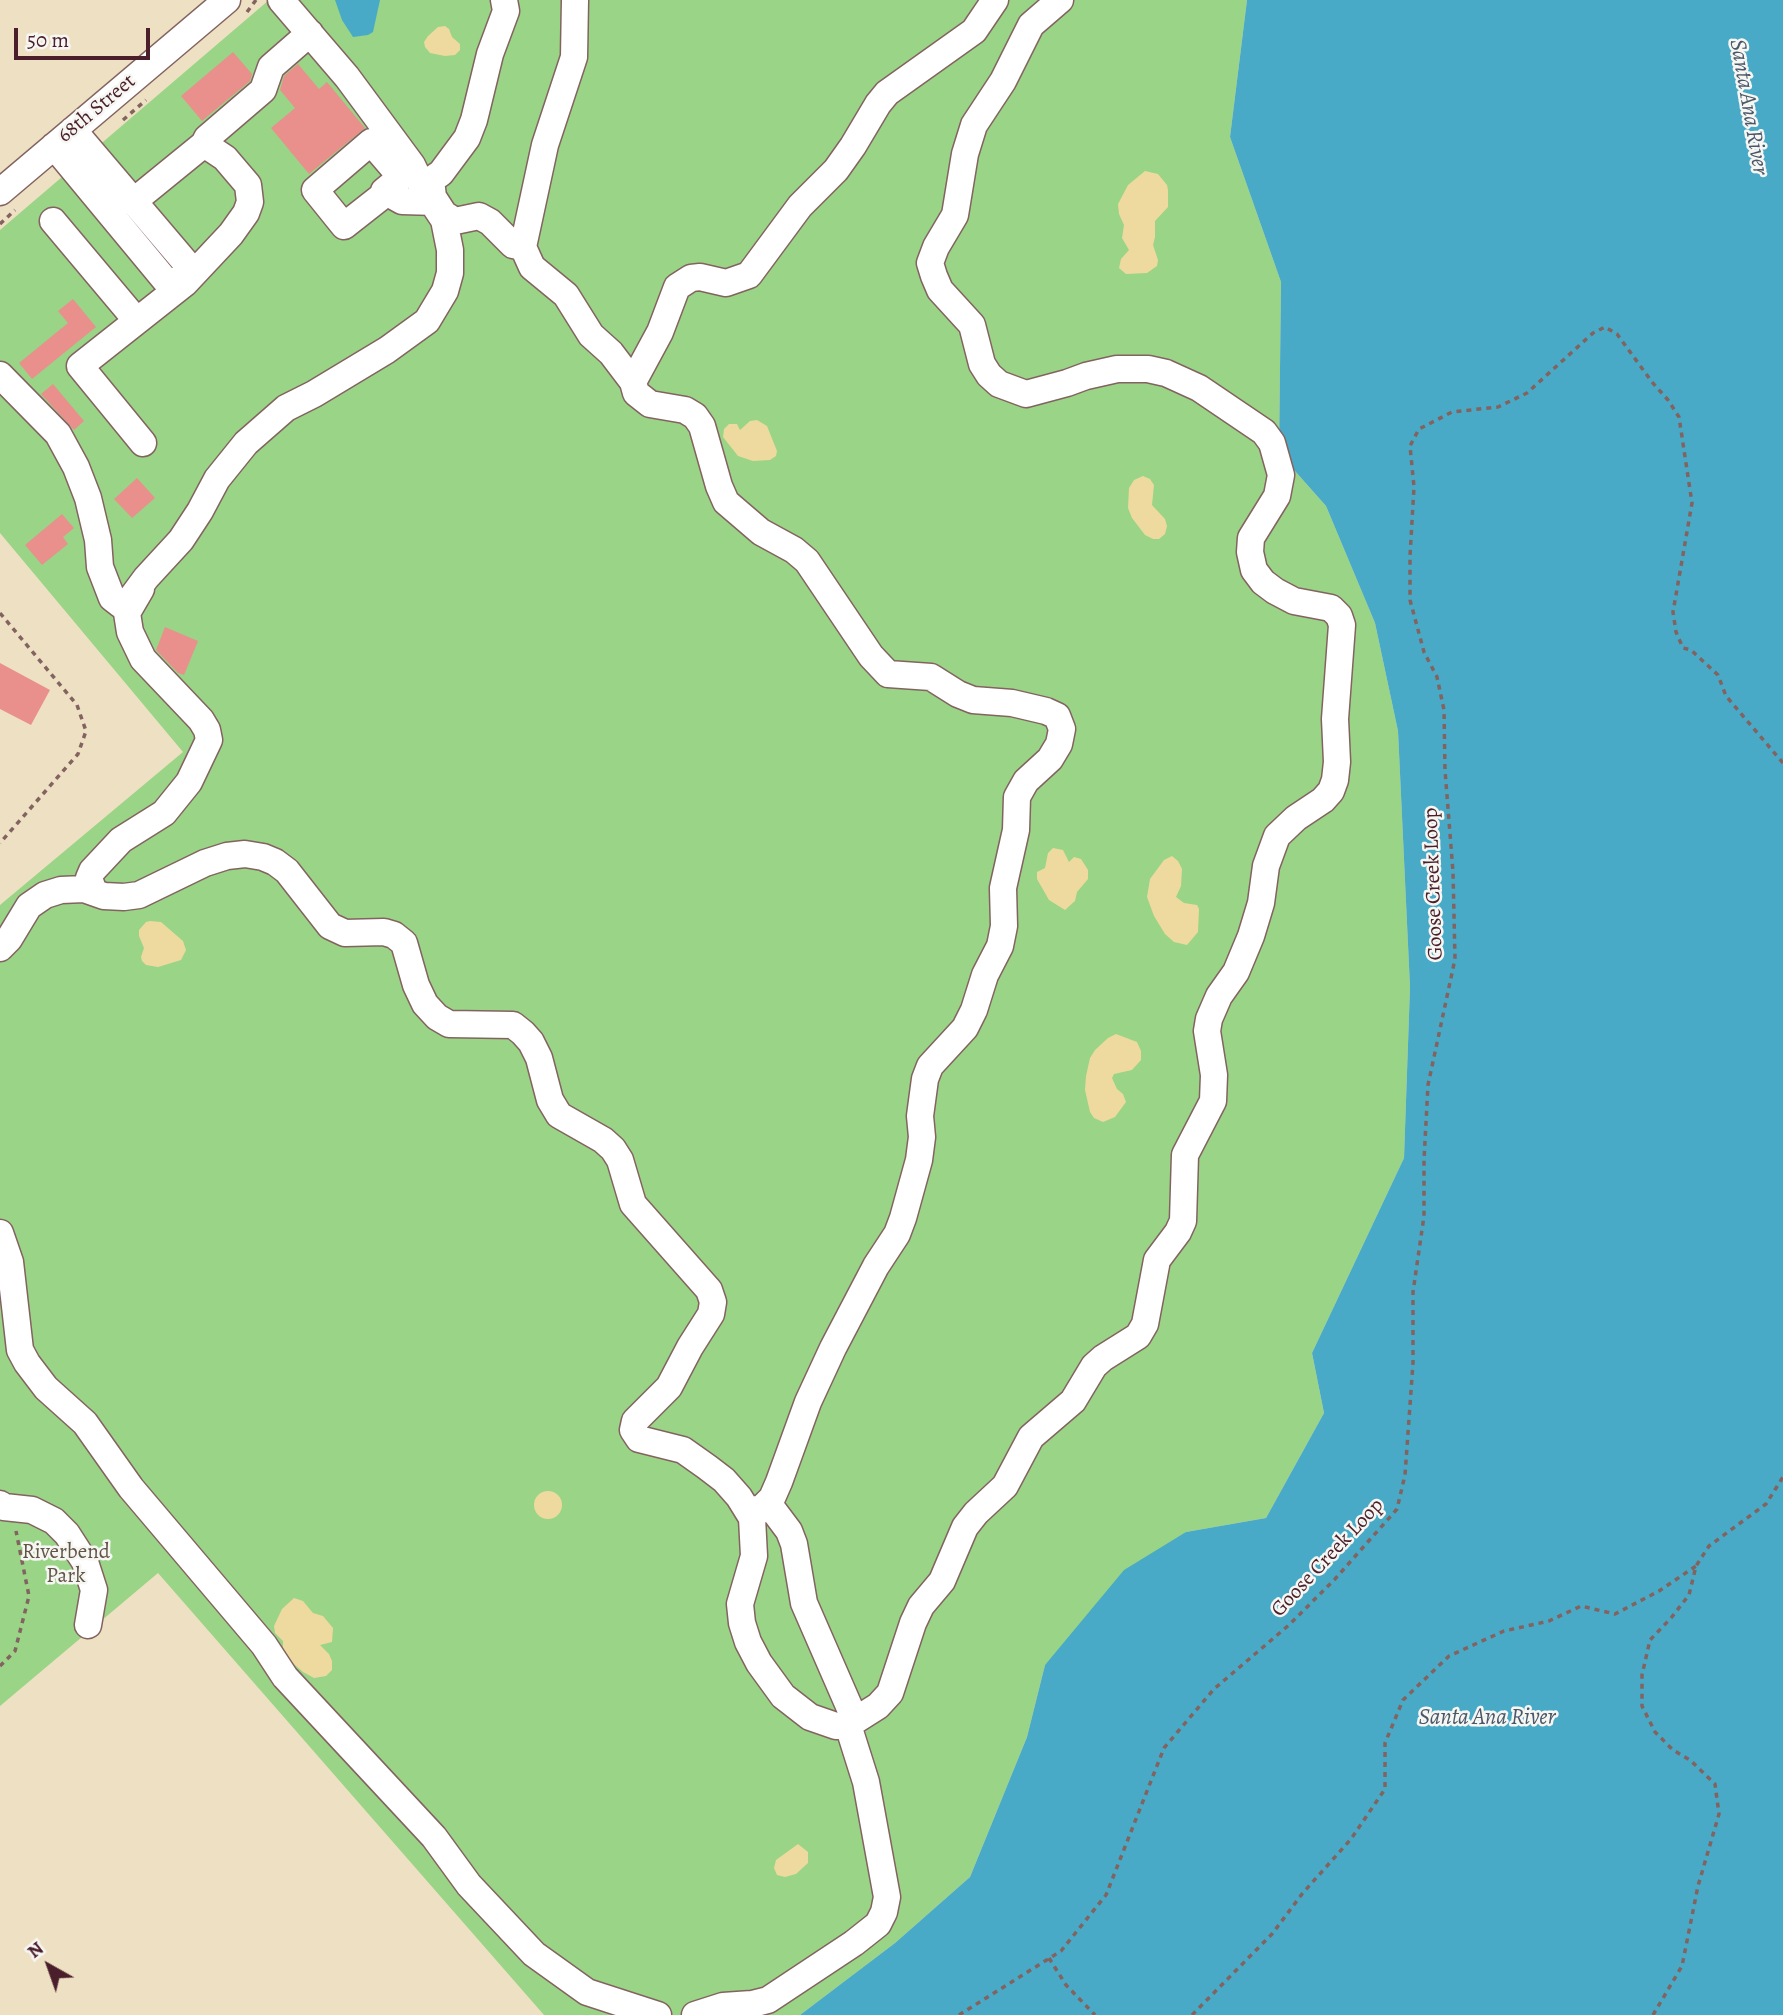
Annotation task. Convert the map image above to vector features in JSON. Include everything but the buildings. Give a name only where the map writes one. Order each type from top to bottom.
[{"type":"street","name":"68th Street","points":[[0,192],[227,0]]},
{"type":"street","points":[[94,892],[89,878],[92,871],[121,840],[164,813],[188,782],[209,740],[201,720],[143,659],[130,632],[127,613],[133,600],[184,539],[220,480],[248,443],[279,418],[422,330],[433,318],[451,280],[450,230],[432,195],[347,77],[281,0]]},
{"type":"street","points":[[0,375],[58,435],[76,467],[88,498],[98,540],[100,567],[112,598],[121,605],[129,601],[180,540],[200,511],[217,478],[246,443],[286,408],[377,356],[427,321],[445,291],[450,273],[450,250],[444,220],[432,195],[441,173],[467,138],[474,120],[490,54],[506,11],[505,0]]},
{"type":"street","points":[[575,0],[574,57],[545,145],[523,247],[532,267],[566,295],[591,335],[611,353],[633,382],[636,393],[650,404],[685,410],[695,416],[702,426],[726,502],[761,532],[794,550],[807,561],[871,656],[888,674],[931,677],[972,700],[1012,703],[1046,711],[1057,716],[1062,729],[1059,744],[1050,758],[1026,781],[1017,797],[1016,830],[1003,888],[1004,926],[1000,946],[985,975],[965,1028],[930,1066],[925,1079],[920,1116],[922,1138],[919,1160],[897,1234],[876,1266],[833,1348],[808,1402],[772,1498],[755,1509],[752,1518],[754,1556],[740,1604],[748,1642],[772,1682],[796,1708],[822,1722],[851,1723],[878,1706],[890,1693],[913,1623],[922,1606],[942,1581],[965,1527],[1005,1486],[1031,1437],[1073,1401],[1094,1366],[1138,1336],[1144,1324],[1157,1260],[1183,1221],[1185,1155],[1213,1101],[1214,1075],[1207,1031],[1209,1019],[1219,996],[1236,972],[1251,936],[1261,903],[1266,866],[1277,836],[1296,818],[1323,800],[1331,791],[1335,780],[1335,719],[1342,625],[1339,616],[1331,608],[1294,601],[1263,582],[1254,570],[1250,552],[1251,538],[1277,496],[1281,475],[1272,443],[1264,432],[1199,388],[1166,373],[1148,369],[1117,369],[1026,394],[999,384],[982,364],[972,326],[940,290],[934,276],[930,263],[955,215],[965,154],[974,124],[1003,81],[1031,26],[1060,0]]},
{"type":"street","points":[[633,382],[660,332],[677,287],[691,278],[700,277],[726,283],[749,275],[800,206],[836,170],[877,104],[887,93],[974,31],[995,0]]},
{"type":"street","points":[[134,201],[204,144],[207,138],[263,90],[271,67],[310,33]]},
{"type":"street","points":[[63,138],[134,201],[186,263],[186,283]]},
{"type":"street","points":[[63,138],[165,279],[186,283]]},
{"type":"street","points":[[143,443],[80,366],[186,283],[231,234],[246,213],[250,202],[247,185],[225,158],[204,144]]},
{"type":"street","points":[[386,193],[402,201],[432,195]]},
{"type":"street","points":[[432,195],[455,221],[479,216],[490,222],[513,245],[523,247]]},
{"type":"street","points":[[53,221],[137,321]]},
{"type":"street","points":[[0,948],[9,939],[29,906],[45,895],[61,890],[84,889],[104,896],[124,898],[139,895],[216,859],[245,854],[263,856],[287,871],[330,926],[345,933],[384,932],[394,935],[404,943],[416,985],[425,1004],[437,1017],[449,1024],[513,1025],[523,1033],[539,1058],[551,1100],[559,1115],[603,1140],[613,1149],[620,1160],[633,1204],[709,1290],[713,1302],[710,1314],[669,1387],[635,1421],[633,1430],[639,1439],[683,1450],[724,1480],[739,1497],[755,1509],[774,1511],[794,1544],[804,1603],[851,1723],[866,1782],[887,1897],[878,1924],[803,1979],[768,2000],[723,2006],[695,2015]]},
{"type":"street","points":[[0,1233],[10,1262],[20,1350],[27,1363],[46,1388],[85,1423],[131,1488],[264,1645],[285,1677],[433,1838],[469,1885],[534,1954],[587,1992],[658,2015]]},
{"type":"street","points":[[7,1514],[4,1507],[32,1510],[54,1521],[67,1534],[85,1562],[94,1590],[88,1625]]},
{"type":"path","name":"Goose Creek Loop","points":[[958,2015],[1061,1951],[1106,1895],[1164,1748],[1214,1689],[1289,1625],[1335,1579],[1397,1509],[1405,1475],[1409,1436],[1413,1292],[1424,1216],[1427,1085],[1455,959],[1444,710],[1437,677],[1424,652],[1410,600],[1409,556],[1414,487],[1410,446],[1419,429],[1452,412],[1498,407],[1527,393],[1593,333],[1605,327],[1617,334],[1679,417],[1692,503],[1673,612],[1676,632],[1683,648],[1691,650],[1718,675],[1726,696],[1783,763]]},
{"type":"path","points":[[0,613],[77,705],[86,730],[78,754],[0,843]]},
{"type":"path","points":[[1653,2015],[1682,1966],[1698,1886],[1718,1814],[1715,1784],[1654,1732],[1642,1706],[1642,1675],[1650,1640],[1689,1595],[1696,1566],[1709,1546],[1766,1504],[1783,1477]]},
{"type":"path","points":[[0,1666],[15,1651],[29,1597],[7,1514]]},
{"type":"path","points":[[1192,2015],[1272,1934],[1302,1894],[1351,1839],[1385,1789],[1385,1743],[1403,1700],[1449,1656],[1504,1631],[1549,1621],[1581,1606],[1615,1614],[1659,1591],[1696,1566]]},
{"type":"path","points":[[1049,1958],[1066,1985],[1095,2015]]},
{"type":"green space","name":"Riverbend Park","points":[[269,0],[1247,0],[1230,137],[1281,282],[1279,453],[1326,506],[1375,623],[1398,731],[1410,987],[1404,1158],[1312,1353],[1324,1413],[1266,1518],[1186,1532],[1045,1665],[1027,1737],[970,1877],[895,1943],[800,2015],[544,2015],[158,1573],[0,1706],[0,905],[183,752],[0,533],[0,230]]},
{"type":"sand","points":[[445,26],[460,44],[460,50],[455,55],[445,56],[430,53],[424,42],[438,27]]},
{"type":"sand","points":[[1145,171],[1158,174],[1167,185],[1168,207],[1155,221],[1153,245],[1158,260],[1157,266],[1147,273],[1126,274],[1119,268],[1121,259],[1129,250],[1122,238],[1124,225],[1118,204],[1128,185]]},
{"type":"sand","points":[[757,420],[767,426],[777,451],[776,456],[770,460],[753,461],[738,456],[723,437],[724,429],[729,424],[737,424],[740,430],[750,421]]},
{"type":"sand","points":[[1143,476],[1150,479],[1154,485],[1152,505],[1165,519],[1167,526],[1165,534],[1159,539],[1145,535],[1128,508],[1129,488],[1134,480]]},
{"type":"sand","points":[[1053,848],[1063,850],[1069,862],[1074,857],[1081,859],[1088,870],[1088,879],[1077,892],[1075,901],[1065,910],[1049,900],[1037,879],[1037,872],[1045,868],[1048,853]]},
{"type":"sand","points":[[1172,856],[1182,869],[1181,886],[1176,897],[1184,903],[1197,905],[1199,909],[1198,932],[1187,945],[1174,942],[1165,934],[1147,897],[1150,879],[1164,860]]},
{"type":"sand","points":[[150,921],[161,922],[183,941],[186,950],[181,960],[158,967],[146,965],[142,961],[144,948],[139,930]]},
{"type":"sand","points":[[1116,1034],[1137,1042],[1141,1060],[1132,1070],[1114,1074],[1112,1078],[1126,1102],[1115,1117],[1103,1122],[1094,1118],[1090,1112],[1085,1090],[1086,1076],[1090,1058],[1095,1050]]},
{"type":"sand","points":[[548,1491],[558,1495],[562,1505],[558,1515],[548,1519],[538,1515],[534,1505],[538,1495]]},
{"type":"sand","points":[[294,1598],[303,1601],[313,1613],[323,1616],[333,1628],[332,1642],[320,1645],[332,1661],[332,1670],[326,1676],[314,1678],[303,1672],[288,1659],[283,1652],[283,1641],[275,1633],[274,1626],[282,1609]]},
{"type":"sand","points":[[798,1844],[808,1852],[808,1863],[796,1874],[785,1877],[777,1875],[774,1868],[776,1860]]},
{"type":"water","points":[[335,0],[380,0],[373,32],[353,37],[342,20]]},
{"type":"water","name":"Santa Ana River","points":[[1247,0],[1783,0],[1783,2015],[800,2015],[895,1943],[970,1877],[1027,1737],[1045,1665],[1124,1570],[1186,1532],[1266,1518],[1324,1413],[1312,1353],[1404,1158],[1410,987],[1398,731],[1375,623],[1326,506],[1279,453],[1281,282],[1230,137]]}]
